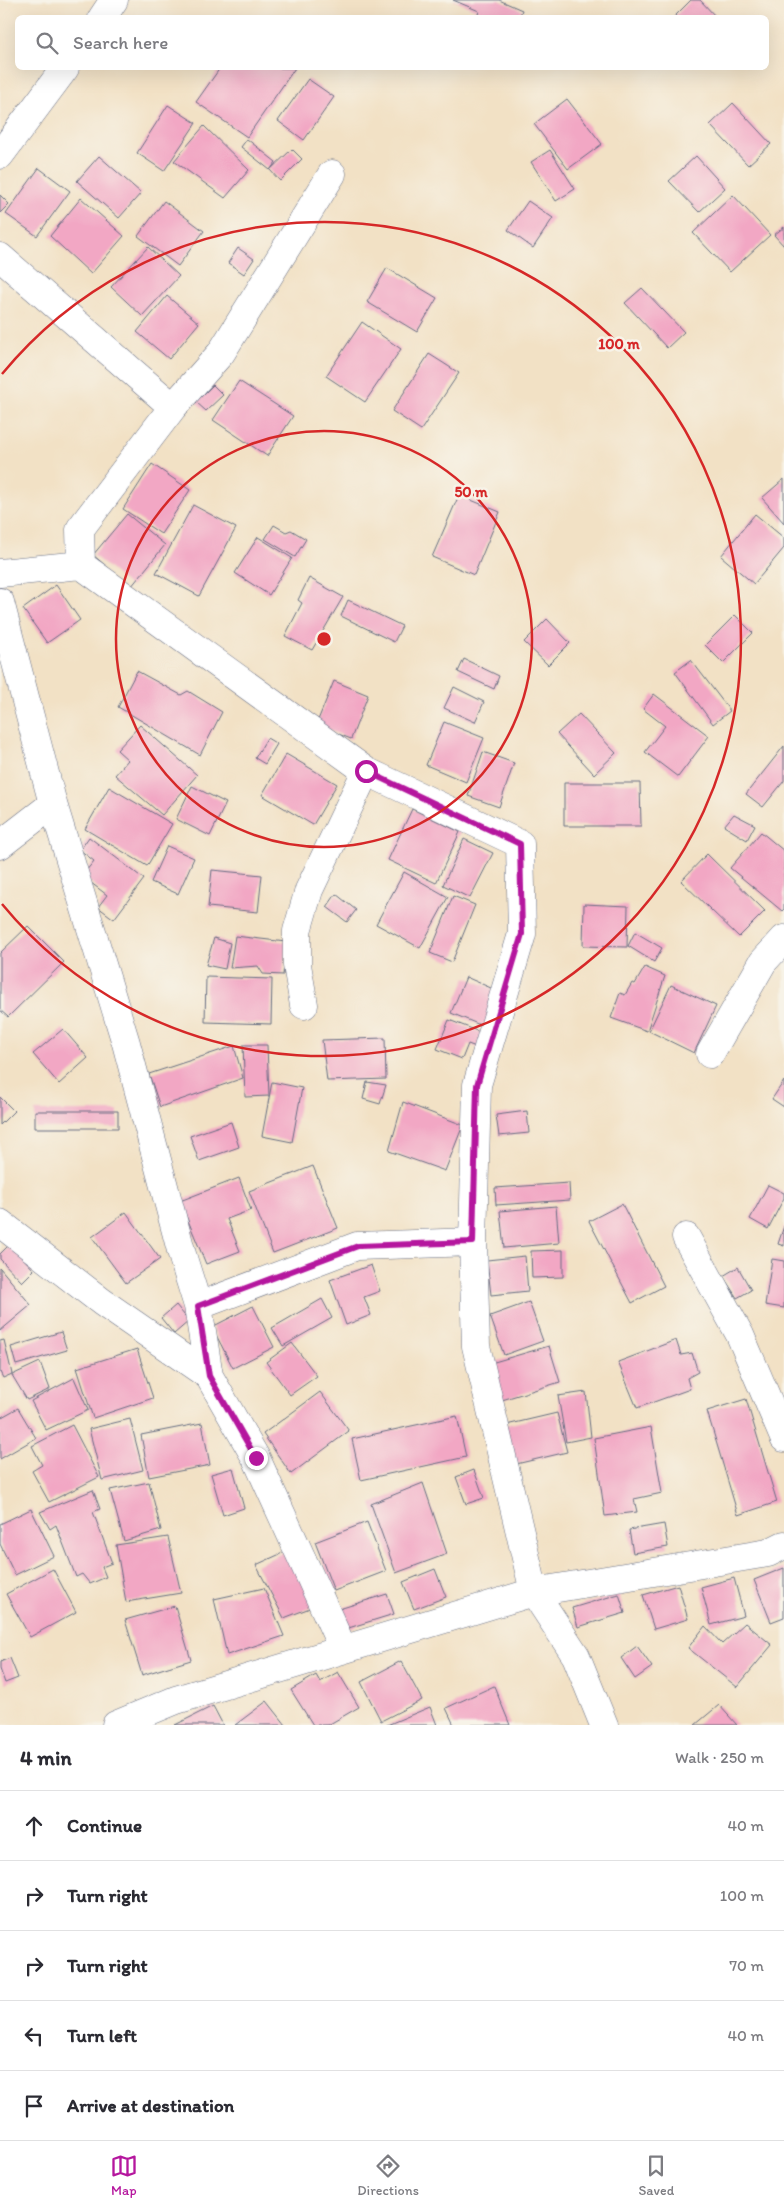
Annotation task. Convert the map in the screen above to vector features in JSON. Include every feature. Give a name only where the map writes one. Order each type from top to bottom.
[{"type":"street","points":[[104,15],[114,0]]},
{"type":"street","points":[[0,155],[64,70]]},
{"type":"street","points":[[81,565],[80,529],[173,407],[221,353],[332,174]]},
{"type":"street","points":[[0,257],[173,407]]},
{"type":"street","points":[[0,573],[81,565],[366,771],[520,844],[522,934],[477,1085],[473,1242],[476,1346],[534,1592],[576,1656],[604,1725]]},
{"type":"street","points":[[0,602],[53,804],[126,1042],[183,1258],[198,1306],[209,1376],[256,1458],[343,1649]]},
{"type":"street","points":[[304,1004],[297,965],[297,930],[308,890],[366,771]]},
{"type":"street","points":[[0,844],[53,804]]},
{"type":"street","points":[[710,1054],[763,962],[784,939]]},
{"type":"street","points":[[0,1223],[102,1302],[209,1376]]},
{"type":"street","points":[[686,1237],[740,1335],[784,1438]]},
{"type":"street","points":[[198,1306],[358,1246],[473,1242]]},
{"type":"street","points":[[116,1725],[176,1700],[534,1592],[768,1553],[784,1545]]},
{"type":"building","points":[[453,0],[499,0],[522,10],[520,15],[478,15],[479,11]]},
{"type":"building","points":[[691,0],[700,0],[714,15],[676,15]]},
{"type":"building","points":[[219,70],[294,70],[247,137],[196,102]]},
{"type":"building","points":[[308,79],[334,97],[304,140],[278,121]]},
{"type":"building","points":[[567,99],[602,144],[568,169],[534,124]]},
{"type":"building","points":[[733,103],[771,144],[748,165],[710,125]]},
{"type":"building","points":[[168,105],[196,123],[164,171],[137,153]]},
{"type":"building","points":[[204,126],[249,170],[225,198],[174,161]]},
{"type":"building","points":[[247,139],[276,162],[270,170],[241,147]]},
{"type":"building","points":[[292,149],[302,159],[280,181],[270,170]]},
{"type":"building","points":[[550,150],[575,189],[556,201],[531,162]]},
{"type":"building","points":[[99,156],[141,193],[119,218],[77,181]]},
{"type":"building","points":[[696,156],[725,188],[699,212],[669,181]]},
{"type":"building","points":[[39,168],[70,191],[37,236],[6,214]]},
{"type":"building","points":[[0,195],[9,204],[0,213]]},
{"type":"building","points":[[733,195],[770,235],[730,272],[693,233]]},
{"type":"building","points":[[81,198],[124,236],[91,274],[50,236]]},
{"type":"building","points":[[164,201],[204,231],[178,266],[138,236]]},
{"type":"building","points":[[528,201],[553,218],[533,248],[508,230]]},
{"type":"building","points":[[784,227],[784,246],[774,235]]},
{"type":"building","points":[[148,247],[179,276],[142,316],[111,287]]},
{"type":"building","points":[[238,248],[254,259],[244,274],[228,263]]},
{"type":"building","points":[[387,268],[437,298],[417,332],[367,302]]},
{"type":"building","points":[[642,288],[684,332],[667,348],[625,303]]},
{"type":"building","points":[[167,296],[199,323],[169,359],[137,332]]},
{"type":"building","points":[[362,322],[401,349],[365,402],[326,376]]},
{"type":"building","points":[[429,354],[459,373],[421,430],[392,411]]},
{"type":"building","points":[[239,381],[293,416],[267,456],[213,420]]},
{"type":"building","points":[[213,385],[223,395],[206,411],[196,402]]},
{"type":"building","points":[[152,464],[190,490],[161,534],[123,509]]},
{"type":"building","points":[[784,479],[784,523],[762,498]]},
{"type":"building","points":[[459,495],[500,512],[474,575],[432,557]]},
{"type":"building","points":[[193,505],[236,528],[199,596],[156,573]]},
{"type":"building","points":[[127,514],[165,545],[131,587],[93,555]]},
{"type":"building","points":[[755,514],[784,538],[784,548],[754,584],[721,556]]},
{"type":"building","points":[[274,525],[286,532],[291,530],[306,539],[295,557],[265,539]]},
{"type":"building","points":[[258,537],[292,558],[269,595],[235,573]]},
{"type":"building","points":[[309,578],[343,597],[312,650],[285,636],[302,603],[298,600]]},
{"type":"building","points":[[56,585],[80,620],[47,643],[23,609]]},
{"type":"building","points":[[348,600],[402,626],[394,642],[341,616]]},
{"type":"building","points":[[735,615],[753,633],[723,663],[705,645]]},
{"type":"building","points":[[547,619],[570,643],[548,665],[524,642]]},
{"type":"building","points":[[464,659],[499,676],[494,689],[458,672]]},
{"type":"building","points":[[691,660],[730,711],[713,724],[675,672]]},
{"type":"building","points":[[137,671],[181,695],[188,691],[222,712],[200,755],[118,707]]},
{"type":"building","points":[[334,681],[368,695],[351,739],[316,725]]},
{"type":"building","points":[[454,687],[484,702],[475,722],[444,708]]},
{"type":"building","points":[[654,694],[709,736],[678,777],[645,752],[665,726],[643,709]]},
{"type":"building","points":[[579,714],[616,753],[594,774],[557,734]]},
{"type":"building","points":[[444,722],[484,738],[466,782],[426,765]]},
{"type":"building","points":[[140,725],[197,775],[162,815],[115,775],[128,760],[117,750]]},
{"type":"building","points":[[267,738],[277,744],[265,764],[255,758]]},
{"type":"building","points":[[784,746],[784,781],[763,807],[746,794]]},
{"type":"building","points":[[483,752],[514,763],[499,807],[468,796]]},
{"type":"building","points":[[286,754],[337,784],[313,825],[262,795]]},
{"type":"building","points":[[564,783],[640,783],[641,826],[564,826]]},
{"type":"building","points":[[192,786],[226,803],[210,836],[176,819]]},
{"type":"building","points":[[109,787],[172,824],[147,866],[85,829]]},
{"type":"building","points":[[412,809],[460,832],[436,883],[388,860]]},
{"type":"building","points":[[734,814],[755,825],[747,840],[724,826]]},
{"type":"building","points":[[761,832],[784,851],[784,909],[782,911],[730,868]]},
{"type":"building","points":[[89,837],[144,879],[114,919],[98,907],[107,895],[82,876],[94,861],[80,850]]},
{"type":"building","points":[[464,839],[493,853],[470,898],[443,885]]},
{"type":"building","points":[[167,846],[194,858],[178,894],[151,882]]},
{"type":"building","points":[[707,854],[765,911],[739,937],[681,881]]},
{"type":"building","points":[[212,870],[262,875],[258,912],[208,907]]},
{"type":"building","points":[[404,872],[448,897],[420,948],[376,924]]},
{"type":"building","points":[[336,894],[356,910],[347,922],[327,907]]},
{"type":"building","points":[[453,896],[475,905],[452,962],[430,953]]},
{"type":"building","points":[[584,904],[628,906],[627,947],[583,946]]},
{"type":"building","points":[[28,926],[64,962],[8,1017],[0,1010],[0,953]]},
{"type":"building","points":[[635,932],[662,948],[654,962],[628,946]]},
{"type":"building","points":[[235,936],[286,942],[283,975],[263,974],[258,966],[230,968]]},
{"type":"building","points":[[214,938],[230,943],[225,969],[206,965]]},
{"type":"building","points":[[645,967],[665,976],[647,1031],[611,1018],[620,993],[625,995],[632,983],[635,984]]},
{"type":"building","points":[[206,977],[272,979],[271,1024],[205,1022]]},
{"type":"building","points":[[466,977],[500,992],[485,1027],[451,1013]]},
{"type":"building","points":[[671,985],[716,1006],[694,1053],[649,1031]]},
{"type":"building","points":[[449,1020],[490,1036],[484,1050],[468,1044],[462,1059],[437,1049]]},
{"type":"building","points":[[63,1029],[88,1058],[59,1084],[33,1054]]},
{"type":"building","points":[[385,1038],[386,1079],[327,1081],[322,1040]]},
{"type":"building","points":[[243,1045],[267,1045],[269,1096],[245,1097]]},
{"type":"building","points":[[234,1046],[243,1078],[160,1107],[149,1074]]},
{"type":"building","points":[[784,1081],[784,1107],[772,1099]]},
{"type":"building","points":[[272,1082],[302,1088],[292,1142],[262,1136]]},
{"type":"building","points":[[367,1082],[386,1085],[380,1104],[363,1099]]},
{"type":"building","points":[[0,1097],[14,1111],[0,1125]]},
{"type":"building","points":[[403,1102],[463,1125],[445,1171],[389,1151]]},
{"type":"building","points":[[35,1111],[118,1111],[118,1128],[35,1128]]},
{"type":"building","points":[[527,1111],[529,1133],[499,1136],[496,1115]]},
{"type":"building","points":[[231,1122],[239,1147],[199,1161],[190,1136]]},
{"type":"building","points":[[313,1166],[338,1228],[273,1253],[249,1191]]},
{"type":"building","points":[[239,1178],[251,1210],[227,1219],[240,1251],[206,1264],[180,1201]]},
{"type":"building","points":[[569,1183],[570,1200],[496,1205],[495,1188]]},
{"type":"building","points":[[768,1185],[784,1193],[784,1198],[768,1229],[750,1219]]},
{"type":"building","points":[[622,1204],[664,1286],[632,1303],[589,1221]]},
{"type":"building","points":[[556,1206],[559,1243],[504,1248],[500,1211]]},
{"type":"building","points":[[126,1212],[160,1259],[126,1283],[92,1237]]},
{"type":"building","points":[[784,1226],[784,1246],[778,1244]]},
{"type":"building","points":[[10,1244],[34,1270],[22,1282],[0,1259],[0,1254]]},
{"type":"building","points":[[563,1250],[563,1277],[532,1278],[531,1251]]},
{"type":"building","points":[[525,1256],[528,1291],[491,1295],[487,1260]]},
{"type":"building","points":[[772,1259],[784,1261],[784,1308],[765,1305]]},
{"type":"building","points":[[371,1265],[380,1291],[364,1297],[371,1315],[346,1325],[330,1280]]},
{"type":"building","points":[[738,1267],[751,1290],[737,1298],[723,1276]]},
{"type":"building","points":[[0,1268],[31,1305],[0,1331]]},
{"type":"building","points":[[322,1299],[332,1318],[283,1346],[272,1328]]},
{"type":"building","points":[[529,1302],[543,1341],[504,1355],[490,1316]]},
{"type":"building","points":[[176,1305],[189,1321],[174,1334],[161,1318]]},
{"type":"building","points":[[253,1306],[274,1347],[233,1368],[212,1327]]},
{"type":"building","points":[[61,1332],[67,1350],[16,1365],[11,1347]]},
{"type":"building","points":[[4,1340],[12,1374],[3,1378],[0,1372],[0,1341]]},
{"type":"building","points":[[676,1340],[681,1355],[692,1353],[698,1372],[687,1378],[690,1389],[637,1408],[618,1362]]},
{"type":"building","points":[[292,1343],[317,1376],[290,1395],[266,1362]]},
{"type":"building","points":[[549,1346],[560,1382],[502,1400],[491,1363]]},
{"type":"building","points":[[137,1349],[153,1398],[93,1418],[77,1368]]},
{"type":"building","points":[[40,1362],[50,1389],[27,1400],[12,1375]]},
{"type":"building","points":[[74,1378],[88,1410],[46,1430],[31,1401]]},
{"type":"building","points":[[320,1392],[349,1431],[291,1474],[263,1434]]},
{"type":"building","points":[[586,1392],[591,1437],[566,1442],[558,1396]]},
{"type":"building","points":[[746,1399],[777,1502],[738,1515],[707,1411]]},
{"type":"building","points":[[18,1408],[36,1438],[0,1459],[0,1418]]},
{"type":"building","points":[[557,1413],[567,1452],[512,1465],[502,1426]]},
{"type":"building","points":[[457,1416],[466,1457],[361,1480],[352,1439]]},
{"type":"building","points":[[130,1419],[143,1470],[102,1480],[89,1429]]},
{"type":"building","points":[[202,1423],[210,1465],[149,1477],[141,1435]]},
{"type":"building","points":[[72,1425],[99,1477],[49,1502],[32,1471],[42,1465],[32,1446]]},
{"type":"building","points":[[651,1427],[662,1493],[634,1499],[637,1512],[605,1516],[594,1438]]},
{"type":"building","points":[[233,1468],[244,1508],[223,1515],[211,1474]]},
{"type":"building","points":[[474,1470],[484,1498],[466,1504],[456,1477]]},
{"type":"building","points":[[149,1482],[161,1530],[124,1541],[110,1490]]},
{"type":"building","points":[[423,1483],[447,1554],[396,1573],[371,1504]]},
{"type":"building","points":[[93,1490],[100,1509],[93,1512],[112,1563],[102,1567],[106,1577],[90,1584],[82,1574],[76,1577],[56,1525],[50,1529],[40,1512]]},
{"type":"building","points":[[31,1509],[54,1556],[15,1575],[0,1544],[0,1524]]},
{"type":"building","points":[[367,1522],[386,1571],[334,1591],[315,1542]]},
{"type":"building","points":[[664,1524],[668,1547],[633,1553],[629,1530]]},
{"type":"building","points":[[168,1537],[181,1593],[126,1602],[116,1545]]},
{"type":"building","points":[[289,1550],[315,1606],[284,1618],[256,1565]]},
{"type":"building","points":[[784,1568],[784,1617],[771,1622],[754,1580]]},
{"type":"building","points":[[53,1569],[76,1612],[30,1637],[6,1594]]},
{"type":"building","points":[[435,1569],[446,1597],[414,1609],[403,1582]]},
{"type":"building","points":[[734,1578],[744,1616],[711,1625],[701,1587]]},
{"type":"building","points":[[678,1585],[688,1619],[654,1629],[643,1595]]},
{"type":"building","points":[[264,1588],[284,1636],[227,1655],[214,1599]]},
{"type":"building","points":[[387,1594],[394,1614],[342,1630],[336,1610]]},
{"type":"building","points":[[619,1594],[625,1613],[578,1627],[572,1608]]},
{"type":"building","points":[[175,1606],[191,1660],[142,1675],[125,1620]]},
{"type":"building","points":[[745,1623],[772,1645],[737,1687],[688,1648],[705,1626],[722,1644]]},
{"type":"building","points":[[637,1646],[652,1667],[635,1679],[621,1658]]},
{"type":"building","points":[[10,1658],[18,1678],[5,1683],[0,1669],[0,1662]]},
{"type":"building","points":[[401,1661],[422,1700],[381,1721],[361,1682]]},
{"type":"building","points":[[338,1672],[359,1707],[328,1725],[313,1725],[291,1690],[316,1675],[320,1682]]},
{"type":"building","points":[[494,1686],[510,1725],[454,1725],[446,1708]]},
{"type":"building","points":[[267,1701],[286,1725],[235,1725]]},
{"type":"building","points":[[719,1705],[737,1725],[695,1725]]},
{"type":"building","points":[[213,1706],[223,1725],[175,1725]]},
{"type":"building","points":[[430,1707],[437,1725],[387,1725]]},
{"type":"route","points":[[256,1458],[209,1376],[198,1306],[358,1246],[473,1242],[477,1085],[522,934],[520,844],[366,771]]}]
